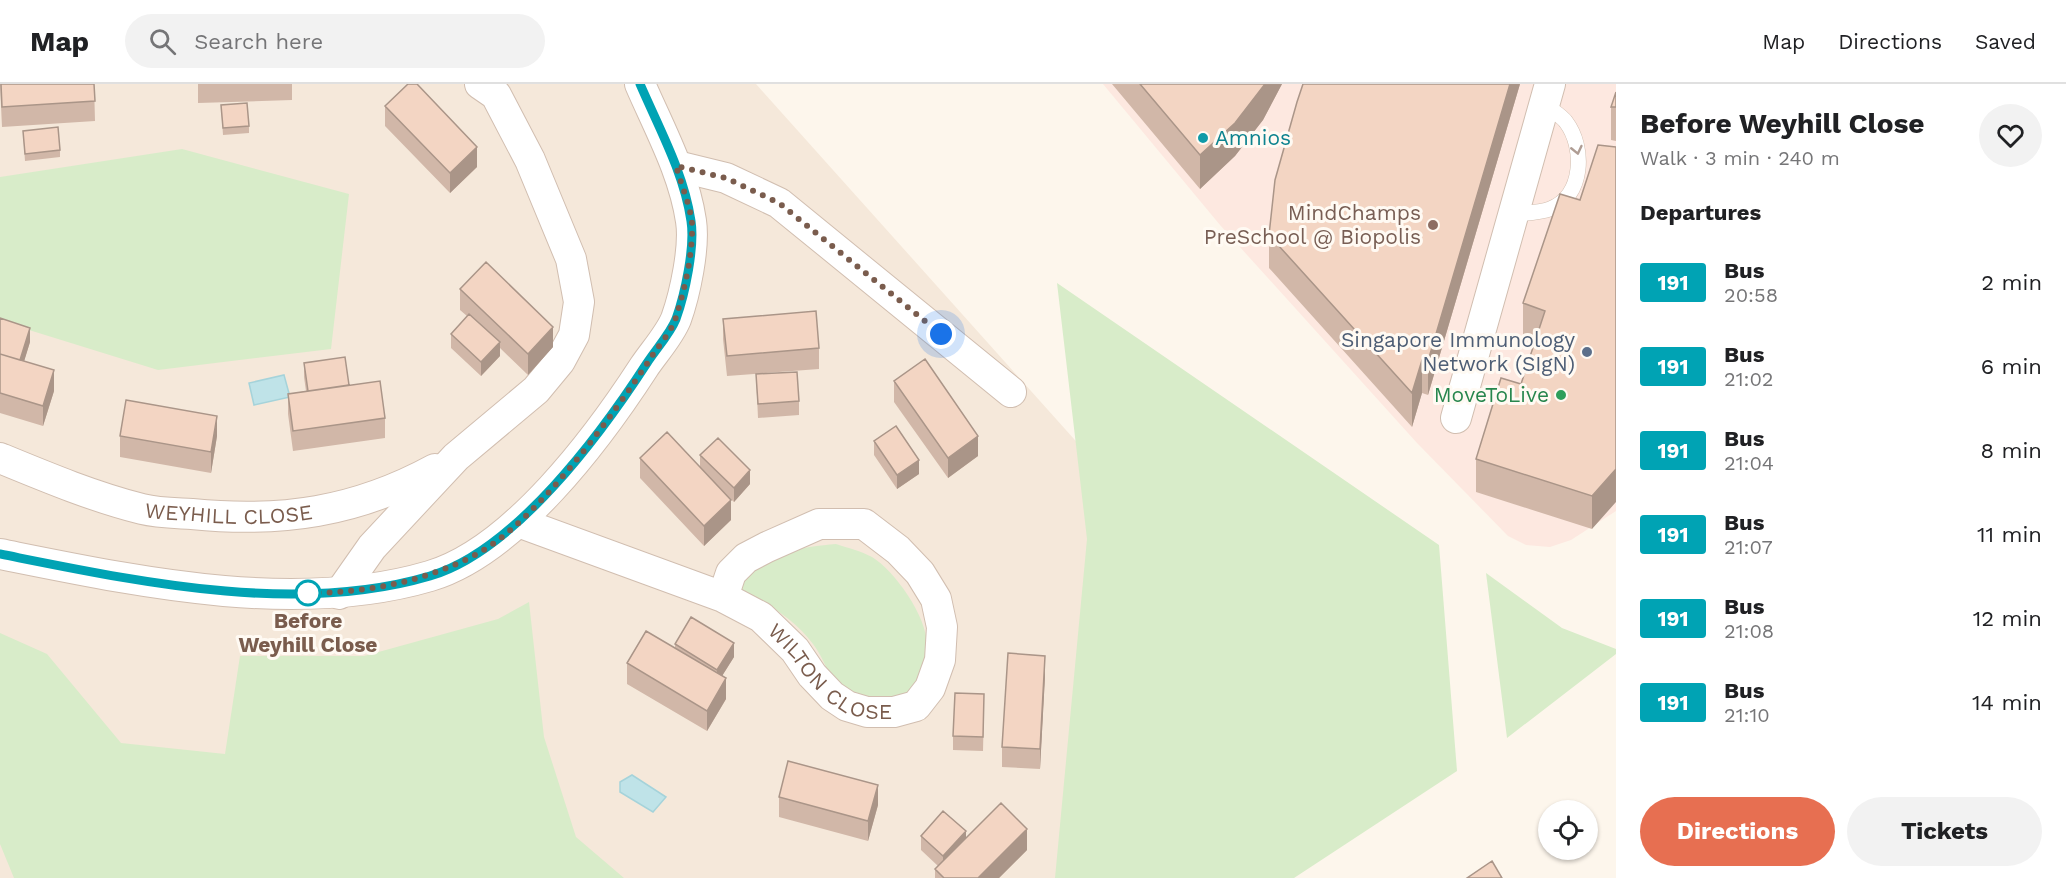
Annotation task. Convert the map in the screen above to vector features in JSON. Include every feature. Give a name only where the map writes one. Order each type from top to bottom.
[{"type":"street","name":"WEYHILL CLOSE","points":[[339,594],[372,547],[456,457],[536,390],[560,361],[574,335],[579,302],[571,259],[530,160],[496,95],[480,84]]},
{"type":"street","points":[[0,554],[168,584],[250,591],[339,594],[432,576],[477,554],[518,522],[618,408],[675,320],[688,273],[692,222],[676,166],[640,84]]},
{"type":"street","points":[[1456,418],[1547,94]]},
{"type":"street","points":[[676,166],[726,178],[779,203],[1011,392]]},
{"type":"street","name":"WEYHILL CLOSE","points":[[0,458],[46,477],[144,509],[236,519],[283,517],[347,506],[401,487],[456,457]]},
{"type":"street","name":"WILTON CLOSE","points":[[518,522],[723,597],[761,617],[795,650],[812,675],[832,696],[847,706],[867,712],[894,712],[916,706],[930,688],[940,660],[942,627],[936,598],[920,573],[898,550],[864,524],[819,524],[767,547],[746,558],[731,573],[723,597]]},
{"type":"lane","points":[[1513,214],[1550,209],[1562,202],[1575,183],[1579,169],[1579,150],[1566,121],[1547,94]]},
{"type":"shaded area","points":[[0,84],[756,84],[1160,535],[1102,878],[0,878]]},
{"type":"shaded area","points":[[1103,84],[1616,84],[1616,511],[1571,540],[1550,547],[1526,545],[1508,536],[1417,443],[1220,225]]},
{"type":"green space","points":[[182,149],[349,194],[331,349],[158,370],[0,321],[0,177]]},
{"type":"green space","points":[[1057,283],[1439,545],[1457,771],[1294,878],[1055,878],[1087,539]]},
{"type":"green space","points":[[836,544],[868,555],[881,564],[909,596],[922,622],[927,646],[925,663],[916,685],[903,706],[837,690],[817,649],[805,634],[766,603],[732,586],[758,567],[780,555],[805,548]]},
{"type":"green space","points":[[1486,573],[1562,628],[1616,649],[1616,654],[1507,738]]},
{"type":"green space","points":[[529,602],[544,737],[576,837],[624,878],[14,878],[0,844],[0,633],[47,654],[121,743],[225,754],[240,656],[364,656],[498,619]]},
{"type":"water","points":[[284,375],[290,397],[254,405],[249,383]]},
{"type":"water","points":[[632,775],[666,797],[653,812],[620,792],[620,782]]},
{"type":"building","points":[[1,84],[94,84],[95,101],[2,107]]},
{"type":"building","points":[[408,84],[417,84],[477,147],[450,173],[385,106]]},
{"type":"building","points":[[1140,84],[1265,84],[1235,123],[1200,155]]},
{"type":"building","points":[[1303,84],[1510,84],[1428,361],[1422,360],[1412,393],[1269,235],[1275,180]]},
{"type":"building","points":[[1616,92],[1616,107],[1611,107]]},
{"type":"building","points":[[247,103],[249,126],[223,128],[221,105]]},
{"type":"building","points":[[58,127],[60,150],[25,154],[23,131]]},
{"type":"building","points":[[1598,145],[1616,147],[1616,469],[1592,496],[1476,459],[1501,378],[1521,384],[1545,311],[1523,303],[1560,194],[1580,200]]},
{"type":"building","points":[[486,262],[553,327],[528,354],[460,289]]},
{"type":"building","points":[[816,311],[819,348],[727,356],[723,319]]},
{"type":"building","points":[[469,314],[500,342],[481,362],[451,334]]},
{"type":"building","points":[[0,318],[30,328],[20,360],[0,354]]},
{"type":"building","points":[[0,354],[54,370],[43,406],[0,393]]},
{"type":"building","points":[[345,357],[349,385],[308,391],[304,363]]},
{"type":"building","points":[[925,359],[978,436],[948,458],[894,381]]},
{"type":"building","points":[[797,372],[799,401],[758,404],[756,374]]},
{"type":"building","points":[[380,381],[385,418],[293,431],[288,394]]},
{"type":"building","points":[[126,400],[217,416],[211,452],[120,436]]},
{"type":"building","points":[[896,426],[919,460],[897,475],[874,441]]},
{"type":"building","points":[[667,432],[731,500],[704,526],[640,458]]},
{"type":"building","points":[[718,438],[750,470],[734,488],[700,455]]},
{"type":"building","points":[[691,617],[734,643],[717,670],[675,644]]},
{"type":"building","points":[[646,631],[726,678],[707,711],[627,663]]},
{"type":"building","points":[[1008,653],[1045,656],[1040,749],[1002,747]]},
{"type":"building","points":[[955,693],[984,694],[983,737],[953,736]]},
{"type":"building","points":[[788,761],[878,785],[868,821],[779,797]]},
{"type":"building","points":[[1001,803],[1027,829],[978,878],[944,878],[935,869]]},
{"type":"building","points":[[943,811],[966,831],[943,856],[921,836]]},
{"type":"building","points":[[1492,861],[1502,878],[1467,878]]},
{"type":"bus line","name":"191","points":[[0,554],[168,584],[250,591],[339,594],[432,576],[477,554],[518,522],[578,456],[618,408],[675,320],[688,273],[692,222],[676,166],[640,84]]},
{"type":"place","name":"Amnios","points":[[1203,138]]},
{"type":"place","name":"MindChamps PreSchool @ Biopolis","points":[[1433,225]]},
{"type":"place","name":"Singapore Immunology Network (SIgN)","points":[[1587,352]]},
{"type":"place","name":"MoveToLive","points":[[1561,395]]},
{"type":"place","name":"Before Weyhill Close","points":[[308,593]]},
{"type":"route","points":[[308,593],[339,594],[432,576],[477,554],[518,522],[542,498],[618,408],[675,320],[688,273],[692,222],[676,166],[726,178],[779,203],[941,334]]}]
